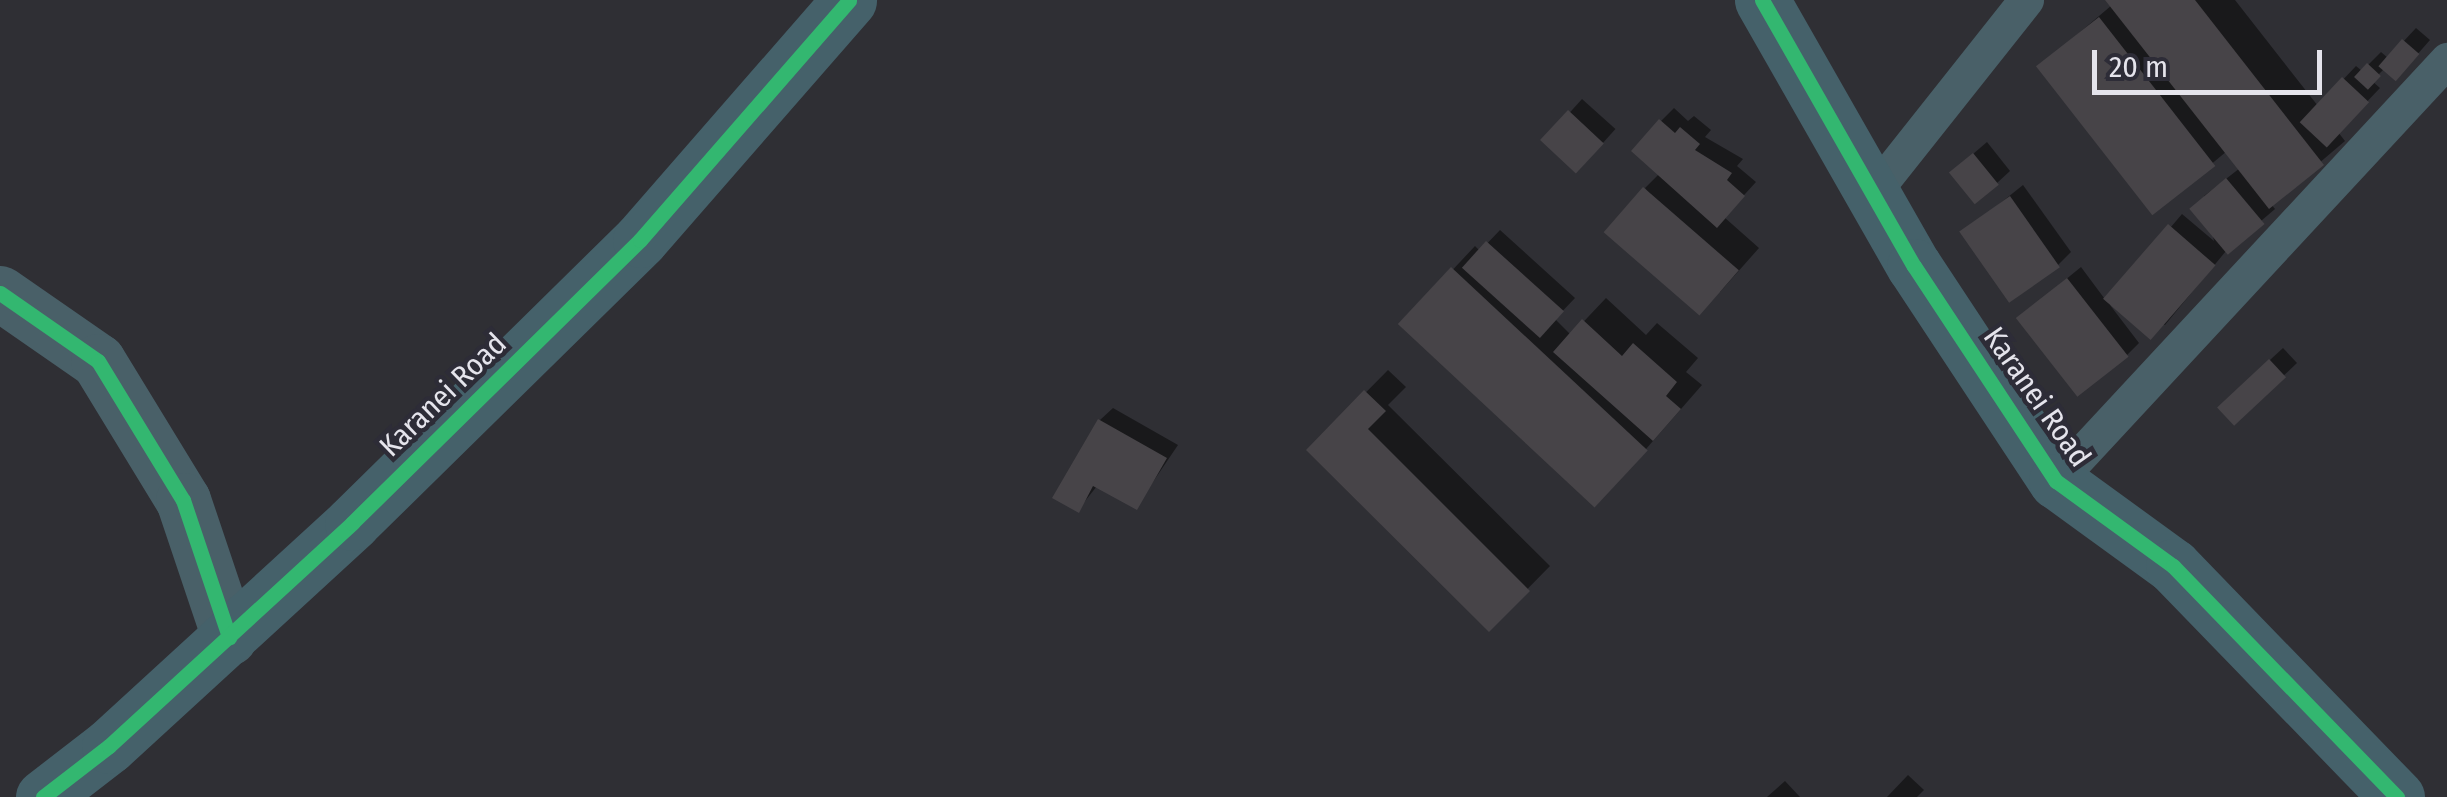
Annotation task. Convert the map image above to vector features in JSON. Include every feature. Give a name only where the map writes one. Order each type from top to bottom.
[{"type":"street","name":"Karanei Road","points":[[43,797],[229,637],[640,240],[849,0]]},
{"type":"street","name":"Karanei Road","points":[[1762,0],[1872,194],[2056,481],[2173,566],[2398,797]]},
{"type":"street","points":[[0,293],[98,361],[183,500],[229,637]]},
{"type":"lane","points":[[1872,194],[2026,0]]},
{"type":"lane","points":[[2056,481],[2447,60]]},
{"type":"building","points":[[2105,0],[2195,0],[2324,165],[2269,209]]},
{"type":"building","points":[[2099,17],[2215,166],[2152,215],[2036,66]]},
{"type":"building","points":[[2402,39],[2419,54],[2396,81],[2378,66]]},
{"type":"building","points":[[2367,63],[2381,76],[2368,90],[2354,77]]},
{"type":"building","points":[[2342,77],[2369,102],[2327,148],[2300,122]]},
{"type":"building","points":[[1568,110],[1604,143],[1576,173],[1540,140]]},
{"type":"building","points":[[1659,119],[1675,133],[1680,127],[1700,144],[1695,150],[1732,173],[1727,180],[1745,196],[1717,228],[1631,151]]},
{"type":"building","points":[[1973,153],[1999,185],[1975,204],[1949,173]]},
{"type":"building","points":[[2226,178],[2265,224],[2228,255],[2189,209]]},
{"type":"building","points":[[1643,187],[1739,270],[1699,316],[1604,232]]},
{"type":"building","points":[[2010,196],[2060,267],[2009,303],[1959,232]]},
{"type":"building","points":[[2168,224],[2216,265],[2151,340],[2103,299]]},
{"type":"building","points":[[1486,241],[1564,311],[1540,338],[1462,268]]},
{"type":"building","points":[[1451,267],[1648,450],[1595,508],[1398,324]]},
{"type":"building","points":[[2067,278],[2129,357],[2077,397],[2016,318]]},
{"type":"building","points":[[1582,319],[1622,356],[1633,343],[1677,382],[1666,396],[1681,409],[1653,441],[1553,352]]},
{"type":"building","points":[[2269,359],[2286,377],[2234,426],[2217,407]]},
{"type":"building","points":[[1364,390],[1386,411],[1368,429],[1530,591],[1489,632],[1306,450]]},
{"type":"building","points":[[1098,419],[1167,458],[1137,510],[1093,486],[1079,513],[1052,498]]},
{"type":"cycle path","points":[[43,797],[109,746],[352,523],[640,240],[849,0]]},
{"type":"cycle path","points":[[1762,0],[1914,266],[2056,481],[2173,566],[2397,797]]},
{"type":"cycle path","points":[[0,293],[98,361],[183,500],[229,637]]}]
